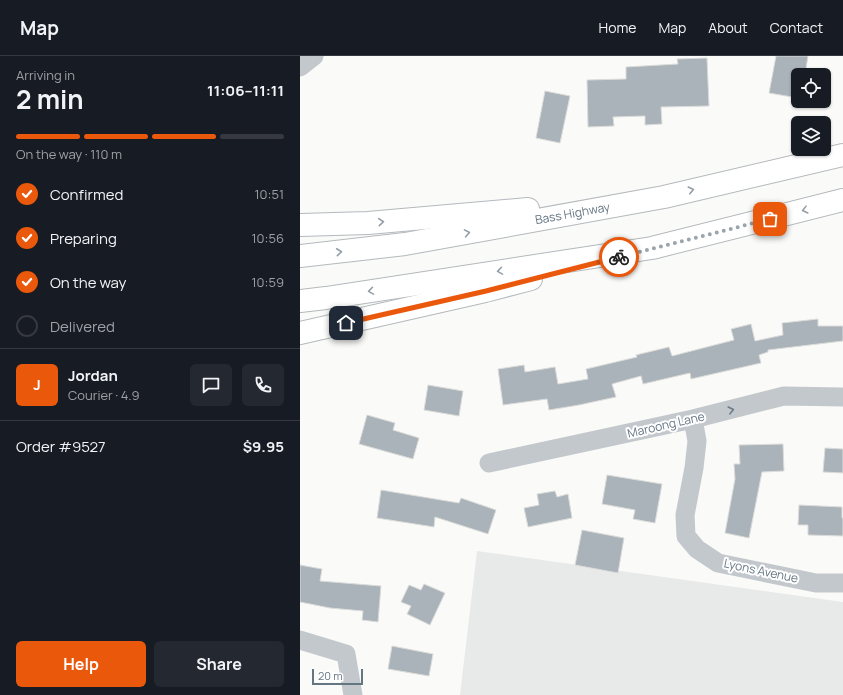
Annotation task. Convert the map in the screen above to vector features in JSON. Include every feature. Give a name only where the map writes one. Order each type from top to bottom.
[{"type":"highway","name":"Bass Highway","points":[[300,256],[405,244],[664,197],[843,155]]},
{"type":"highway","points":[[300,225],[368,223],[664,197]]},
{"type":"highway","points":[[300,333],[486,291],[843,200]]},
{"type":"highway","points":[[300,301],[652,248]]},
{"type":"street","points":[[300,66],[314,56]]},
{"type":"street","name":"Maroong Lane","points":[[489,463],[693,419],[784,396],[843,397]]},
{"type":"street","name":"Lyons Avenue","points":[[693,419],[697,441],[694,468],[685,515],[686,536],[697,549],[718,563],[816,583],[843,583]]},
{"type":"street","points":[[300,640],[346,654],[353,695]]},
{"type":"shaded area","points":[[477,551],[843,602],[843,695],[460,695]]},
{"type":"building","points":[[776,56],[808,56],[806,68],[791,68],[791,97],[769,93]]},
{"type":"building","points":[[707,58],[709,106],[661,107],[662,124],[645,125],[645,116],[613,117],[614,126],[588,127],[587,80],[626,79],[626,67],[678,64],[677,59]]},
{"type":"building","points":[[545,91],[570,96],[560,143],[536,138]]},
{"type":"building","points":[[818,319],[818,326],[843,326],[843,341],[768,350],[768,352],[759,355],[761,363],[691,379],[690,373],[643,384],[641,376],[612,384],[616,397],[579,405],[549,410],[547,399],[503,405],[498,369],[524,365],[525,372],[555,367],[558,384],[588,379],[586,369],[637,357],[636,355],[669,347],[672,356],[734,340],[731,329],[751,324],[755,341],[783,335],[782,323]]},
{"type":"building","points":[[428,385],[463,391],[459,416],[424,410]]},
{"type":"building","points":[[367,415],[395,423],[393,430],[419,438],[413,459],[359,444]]},
{"type":"building","points":[[783,444],[784,471],[762,472],[749,538],[725,533],[735,479],[734,464],[740,464],[739,445]]},
{"type":"building","points":[[825,448],[843,449],[843,473],[823,472]]},
{"type":"building","points":[[607,475],[662,484],[655,523],[633,519],[635,510],[602,504]]},
{"type":"building","points":[[381,490],[459,503],[461,498],[496,510],[488,534],[435,517],[434,527],[377,518]]},
{"type":"building","points":[[555,491],[557,497],[568,494],[572,518],[528,527],[524,508],[539,505],[537,494]]},
{"type":"building","points":[[799,505],[842,507],[843,536],[808,535],[808,525],[798,525]]},
{"type":"building","points":[[582,530],[624,538],[618,573],[575,565]]},
{"type":"building","points":[[300,565],[322,569],[320,581],[381,586],[378,622],[362,620],[363,611],[330,608],[300,602]]},
{"type":"building","points":[[424,584],[445,593],[430,625],[407,614],[411,606],[401,602],[409,585],[421,590]]},
{"type":"building","points":[[392,646],[433,654],[429,676],[388,669]]},
{"type":"way so far","points":[[619,257],[770,219]]},
{"type":"route","points":[[346,323],[486,291],[619,257]]}]
